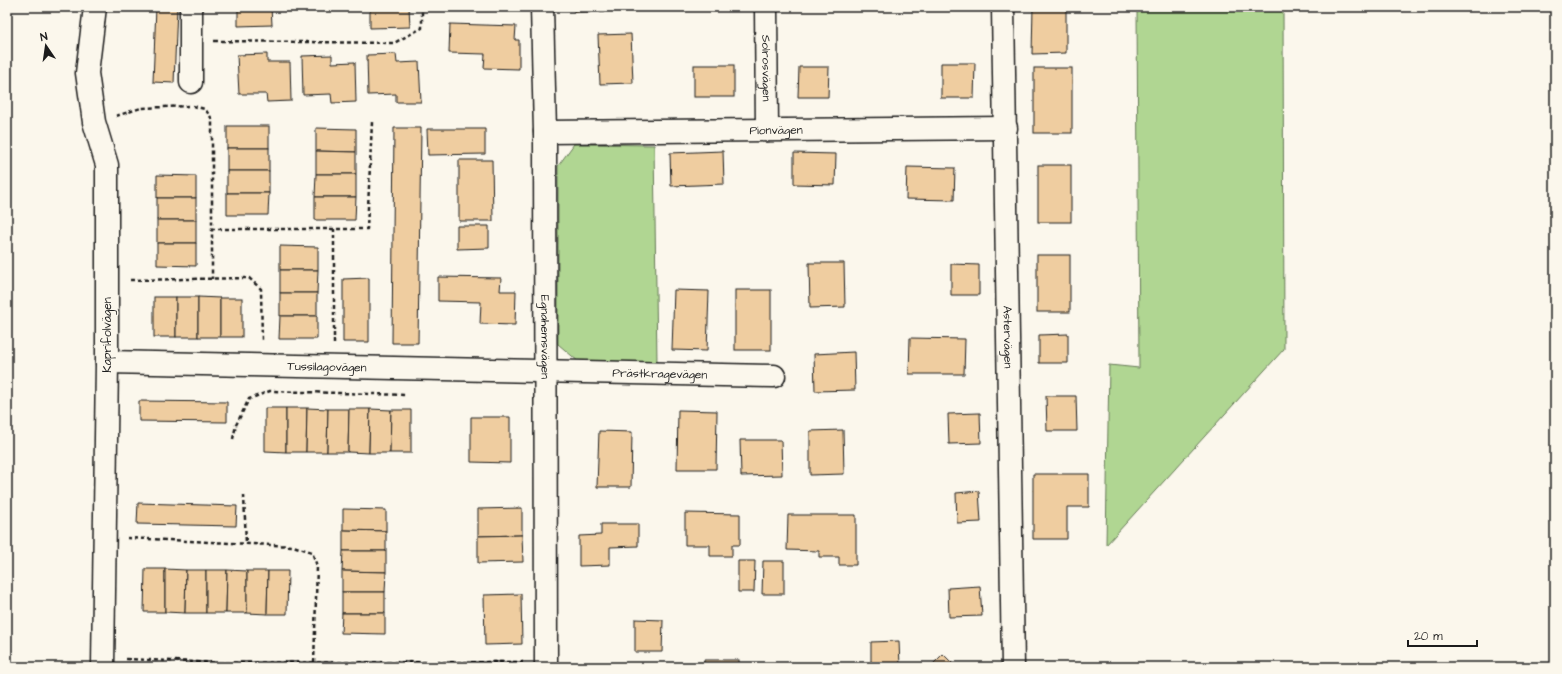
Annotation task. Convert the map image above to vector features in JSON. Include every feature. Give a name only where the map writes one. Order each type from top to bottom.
[{"type":"street","name":"Kaprifolvägen","points":[[95,7],[87,73],[94,122],[107,165],[107,362],[103,663]]},
{"type":"street","points":[[191,7],[191,82]]},
{"type":"street","name":"Egnahemsvägen","points":[[542,7],[545,132],[546,664]]},
{"type":"street","name":"Solrosvägen","points":[[766,7],[767,130]]},
{"type":"street","name":"Astervägen","points":[[1003,7],[1013,667]]},
{"type":"street","name":"Pionvägen","points":[[545,132],[1006,128]]},
{"type":"street","name":"Tussilagovägen","points":[[107,362],[546,371]]},
{"type":"street","name":"Prästkragevägen","points":[[546,371],[774,376]]},
{"type":"path","points":[[191,41],[394,43],[422,28],[422,7]]},
{"type":"path","points":[[94,122],[141,108],[195,106],[206,109],[212,119],[212,279]]},
{"type":"path","points":[[211,229],[367,229],[372,122]]},
{"type":"path","points":[[334,229],[334,366]]},
{"type":"path","points":[[123,280],[250,278],[262,289],[262,365]]},
{"type":"path","points":[[233,439],[236,425],[250,399],[270,391],[408,395]]},
{"type":"path","points":[[244,496],[246,544]]},
{"type":"path","points":[[124,538],[292,546],[312,552],[317,566],[314,662]]},
{"type":"path","points":[[103,663],[314,662],[546,664]]},
{"type":"green space","points":[[1137,7],[1283,7],[1284,349],[1106,545],[1109,365],[1139,368]]},
{"type":"green space","points":[[574,144],[654,145],[657,363],[579,362],[558,344],[558,166]]},
{"type":"building","points":[[156,7],[177,7],[174,83],[153,82]]},
{"type":"building","points":[[238,7],[271,7],[272,25],[238,26]]},
{"type":"building","points":[[370,7],[409,7],[410,27],[370,28]]},
{"type":"building","points":[[574,7],[615,7],[615,11],[574,12]]},
{"type":"building","points":[[1033,7],[1066,7],[1066,53],[1032,54]]},
{"type":"building","points":[[450,24],[516,26],[515,40],[519,40],[519,69],[484,68],[485,54],[449,53]]},
{"type":"building","points":[[631,34],[633,83],[600,84],[598,35]]},
{"type":"building","points":[[267,54],[267,62],[290,62],[291,101],[267,102],[266,94],[239,94],[237,55]]},
{"type":"building","points":[[396,54],[397,63],[419,62],[421,102],[396,102],[396,94],[368,95],[367,55]]},
{"type":"building","points":[[332,55],[332,63],[355,62],[356,102],[332,103],[331,94],[303,95],[302,56]]},
{"type":"building","points":[[941,63],[975,63],[974,98],[941,98]]},
{"type":"building","points":[[694,65],[734,65],[734,97],[694,97]]},
{"type":"building","points":[[799,67],[829,67],[828,97],[798,97]]},
{"type":"building","points":[[1034,68],[1072,68],[1072,133],[1034,133]]},
{"type":"building","points":[[227,126],[269,126],[269,148],[227,148]]},
{"type":"building","points":[[316,128],[356,129],[356,152],[316,151]]},
{"type":"building","points":[[394,128],[421,128],[418,343],[392,343]]},
{"type":"building","points":[[427,129],[485,129],[485,154],[428,155]]},
{"type":"building","points":[[227,148],[269,148],[269,171],[227,171]]},
{"type":"building","points":[[316,151],[356,152],[356,174],[316,174]]},
{"type":"building","points":[[723,151],[724,184],[671,186],[670,153]]},
{"type":"building","points":[[794,153],[836,154],[835,185],[794,184]]},
{"type":"building","points":[[459,160],[492,160],[493,221],[459,221]]},
{"type":"building","points":[[1038,165],[1071,165],[1071,222],[1038,222]]},
{"type":"building","points":[[907,167],[955,168],[954,200],[906,199]]},
{"type":"building","points":[[227,171],[269,171],[269,193],[227,193]]},
{"type":"building","points":[[316,174],[356,174],[356,197],[315,197]]},
{"type":"building","points":[[157,175],[196,176],[196,198],[157,198]]},
{"type":"building","points":[[227,193],[269,193],[268,215],[227,215]]},
{"type":"building","points":[[315,197],[356,197],[355,220],[315,220]]},
{"type":"building","points":[[157,198],[196,198],[196,220],[157,220]]},
{"type":"building","points":[[157,220],[196,220],[196,243],[157,243]]},
{"type":"building","points":[[457,226],[489,226],[489,248],[457,249]]},
{"type":"building","points":[[157,243],[196,243],[196,266],[157,265]]},
{"type":"building","points":[[280,246],[318,247],[318,270],[280,270]]},
{"type":"building","points":[[1037,255],[1070,255],[1070,312],[1037,312]]},
{"type":"building","points":[[809,263],[844,263],[845,307],[810,308]]},
{"type":"building","points":[[951,264],[979,265],[979,295],[951,295]]},
{"type":"building","points":[[280,270],[318,270],[317,293],[280,293]]},
{"type":"building","points":[[438,277],[501,278],[500,291],[516,291],[515,325],[480,324],[481,302],[438,301]]},
{"type":"building","points":[[369,278],[369,342],[343,342],[343,279]]},
{"type":"building","points":[[674,290],[709,291],[707,351],[672,350]]},
{"type":"building","points":[[735,290],[771,290],[771,350],[735,350]]},
{"type":"building","points":[[280,293],[317,293],[317,316],[280,316]]},
{"type":"building","points":[[154,297],[176,297],[176,337],[154,337]]},
{"type":"building","points":[[176,297],[198,297],[198,337],[176,337]]},
{"type":"building","points":[[198,297],[220,298],[220,337],[198,337]]},
{"type":"building","points":[[220,298],[242,298],[242,337],[220,337]]},
{"type":"building","points":[[280,316],[317,316],[317,339],[279,339]]},
{"type":"building","points":[[1068,334],[1068,363],[1039,363],[1039,335]]},
{"type":"building","points":[[910,338],[965,339],[964,374],[909,374]]},
{"type":"building","points":[[854,352],[855,390],[815,391],[814,354]]},
{"type":"building","points":[[1046,396],[1076,396],[1077,431],[1047,431]]},
{"type":"building","points":[[139,401],[227,402],[227,422],[139,421]]},
{"type":"building","points":[[265,408],[286,408],[286,452],[265,451]]},
{"type":"building","points":[[286,408],[307,408],[306,452],[286,452]]},
{"type":"building","points":[[307,408],[328,409],[327,452],[306,452]]},
{"type":"building","points":[[328,409],[349,409],[348,452],[327,452]]},
{"type":"building","points":[[349,409],[370,409],[369,453],[348,452]]},
{"type":"building","points":[[370,409],[391,410],[390,453],[369,453]]},
{"type":"building","points":[[391,410],[411,410],[411,453],[390,453]]},
{"type":"building","points":[[678,410],[717,411],[716,469],[677,469]]},
{"type":"building","points":[[980,413],[981,443],[949,444],[948,414]]},
{"type":"building","points":[[471,417],[510,417],[510,463],[471,462]]},
{"type":"building","points":[[843,430],[844,474],[810,475],[810,431]]},
{"type":"building","points":[[599,431],[632,432],[631,487],[597,487]]},
{"type":"building","points":[[740,440],[781,440],[782,475],[741,476]]},
{"type":"building","points":[[1033,474],[1089,474],[1089,507],[1067,507],[1067,539],[1033,539]]},
{"type":"building","points":[[979,491],[981,522],[957,523],[956,493]]},
{"type":"building","points":[[138,503],[237,506],[236,526],[137,524]]},
{"type":"building","points":[[522,508],[522,535],[478,536],[478,509]]},
{"type":"building","points":[[343,509],[386,510],[386,531],[343,530]]},
{"type":"building","points":[[685,513],[740,514],[740,545],[732,545],[732,556],[710,556],[710,545],[685,545]]},
{"type":"building","points":[[788,515],[856,515],[856,565],[839,565],[839,557],[819,557],[819,551],[787,550]]},
{"type":"building","points":[[601,524],[638,524],[638,546],[610,547],[610,565],[579,566],[579,536],[601,535]]},
{"type":"building","points":[[343,530],[386,531],[386,551],[343,551]]},
{"type":"building","points":[[522,535],[523,562],[478,563],[478,536]]},
{"type":"building","points":[[343,551],[386,551],[386,572],[342,571]]},
{"type":"building","points":[[738,561],[755,561],[754,592],[738,592]]},
{"type":"building","points":[[763,561],[784,561],[784,594],[762,594]]},
{"type":"building","points":[[145,569],[165,569],[165,612],[144,612]]},
{"type":"building","points":[[165,569],[186,570],[185,613],[165,612]]},
{"type":"building","points":[[186,570],[206,570],[206,613],[185,613]]},
{"type":"building","points":[[206,570],[227,570],[226,613],[206,613]]},
{"type":"building","points":[[227,570],[247,571],[247,613],[226,613]]},
{"type":"building","points":[[247,571],[268,571],[267,614],[247,613]]},
{"type":"building","points":[[268,571],[288,571],[287,614],[267,614]]},
{"type":"building","points":[[342,571],[386,572],[385,592],[342,592]]},
{"type":"building","points":[[980,586],[982,616],[949,617],[948,588]]},
{"type":"building","points":[[342,592],[385,592],[385,613],[342,613]]},
{"type":"building","points":[[521,594],[522,644],[485,645],[484,595]]},
{"type":"building","points":[[342,613],[385,613],[385,634],[341,633]]},
{"type":"building","points":[[635,619],[663,620],[662,652],[635,652]]},
{"type":"building","points":[[899,641],[900,667],[871,667],[871,642]]},
{"type":"building","points":[[943,654],[956,667],[930,667]]},
{"type":"building","points":[[704,660],[739,660],[739,667],[704,667]]}]
